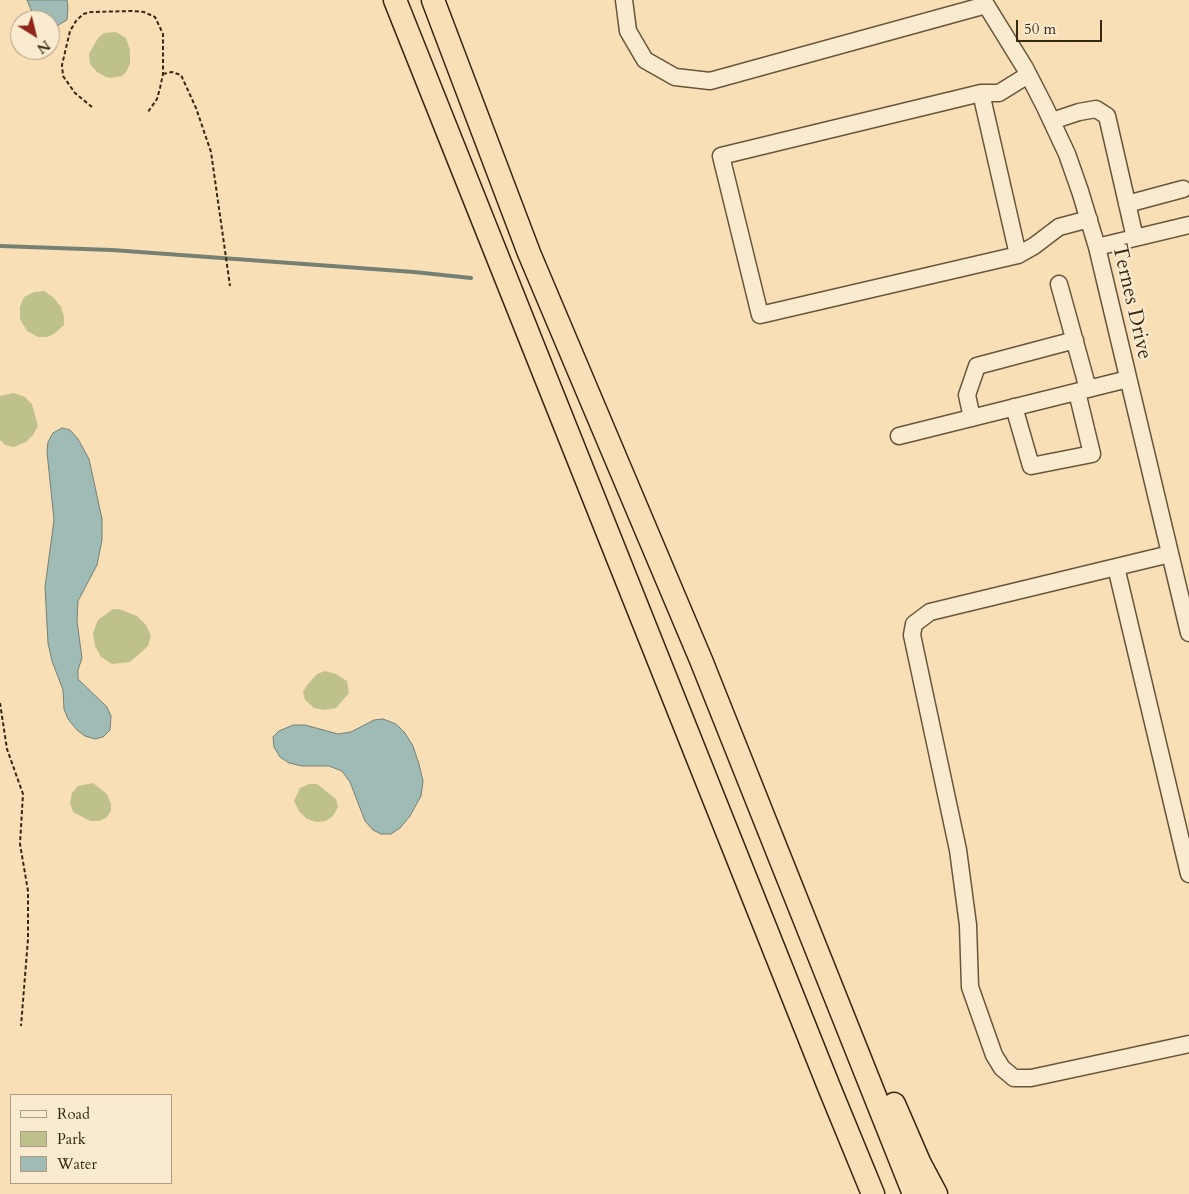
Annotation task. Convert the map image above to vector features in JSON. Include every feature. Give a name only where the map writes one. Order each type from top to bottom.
[{"type":"highway","points":[[395,0],[873,1194]]},
{"type":"highway","points":[[432,0],[529,254],[700,660],[914,1194]]},
{"type":"highway","points":[[791,886],[811,916],[920,1164],[936,1194]]},
{"type":"highway","points":[[829,1087],[861,1194]]},
{"type":"street","points":[[624,0],[628,30],[645,60],[675,77],[710,81],[984,2]]},
{"type":"street","name":"Ternes Drive","points":[[984,2],[1028,75],[1052,121],[1067,154],[1089,219],[1189,633]]},
{"type":"street","points":[[1028,75],[999,93],[981,93],[721,156],[760,315],[1018,255],[1034,246],[1059,227],[1089,219]]},
{"type":"street","points":[[981,93],[1018,255]]},
{"type":"street","points":[[1052,121],[1079,112],[1096,109],[1106,116],[1135,238]]},
{"type":"street","points":[[1127,204],[1183,190]]},
{"type":"street","points":[[1097,247],[1189,225]]},
{"type":"street","points":[[1014,407],[1031,466],[1092,454],[1075,340],[1059,284]]},
{"type":"street","points":[[972,418],[967,395],[977,366],[1075,340]]},
{"type":"street","points":[[900,436],[1128,379]]},
{"type":"street","points":[[1170,554],[930,612],[914,624],[912,635],[958,850],[968,925],[970,987],[994,1055],[1002,1068],[1014,1078],[1031,1078],[1189,1044]]},
{"type":"street","points":[[1116,567],[1189,874]]},
{"type":"path","points":[[92,107],[75,93],[63,76],[62,65],[70,31],[76,20],[83,14],[132,10],[144,12],[155,18],[163,34],[163,74],[156,99],[148,112]]},
{"type":"path","points":[[163,74],[172,72],[181,75],[196,108],[211,152],[230,286]]},
{"type":"path","points":[[0,703],[7,749],[22,794],[20,844],[28,891],[28,939],[21,1026]]},
{"type":"green space","points":[[116,32],[126,38],[130,50],[130,64],[122,76],[111,78],[97,72],[90,64],[89,54],[98,38],[104,33]]},
{"type":"green space","points":[[44,291],[53,297],[61,307],[64,325],[54,334],[47,337],[38,337],[27,331],[20,319],[20,307],[24,297],[34,292]]},
{"type":"green space","points":[[14,393],[25,397],[32,404],[38,426],[26,442],[14,447],[5,445],[0,440],[0,396]]},
{"type":"green space","points":[[113,609],[119,609],[137,616],[146,625],[151,636],[148,646],[130,662],[112,664],[101,657],[95,646],[93,633],[98,620]]},
{"type":"green space","points":[[325,671],[336,674],[347,681],[349,693],[336,708],[325,710],[314,708],[305,700],[303,692],[317,674]]},
{"type":"green space","points":[[93,783],[107,794],[111,804],[111,811],[106,818],[99,821],[90,821],[73,812],[70,803],[72,793],[78,786]]},
{"type":"green space","points":[[309,784],[317,784],[336,799],[338,807],[333,816],[326,821],[317,822],[307,819],[299,811],[294,801],[300,788]]},
{"type":"water","points":[[27,0],[67,0],[67,20],[60,24],[60,10],[31,10]]},
{"type":"water","points":[[62,428],[70,430],[78,439],[89,459],[102,519],[102,540],[97,565],[78,601],[77,621],[82,658],[78,670],[78,679],[107,707],[111,716],[110,730],[103,737],[95,739],[85,736],[68,719],[64,709],[63,690],[52,661],[48,643],[45,587],[54,520],[47,452],[48,442],[53,433]]},
{"type":"water","points":[[383,719],[396,724],[405,733],[413,746],[423,781],[421,796],[410,816],[400,828],[391,834],[381,834],[373,830],[365,821],[350,782],[342,771],[329,766],[302,766],[289,763],[280,757],[274,747],[273,737],[279,731],[293,725],[305,725],[338,734],[351,732],[374,720]]},
{"type":"waterway","points":[[0,246],[112,250],[414,272],[471,278]]}]
